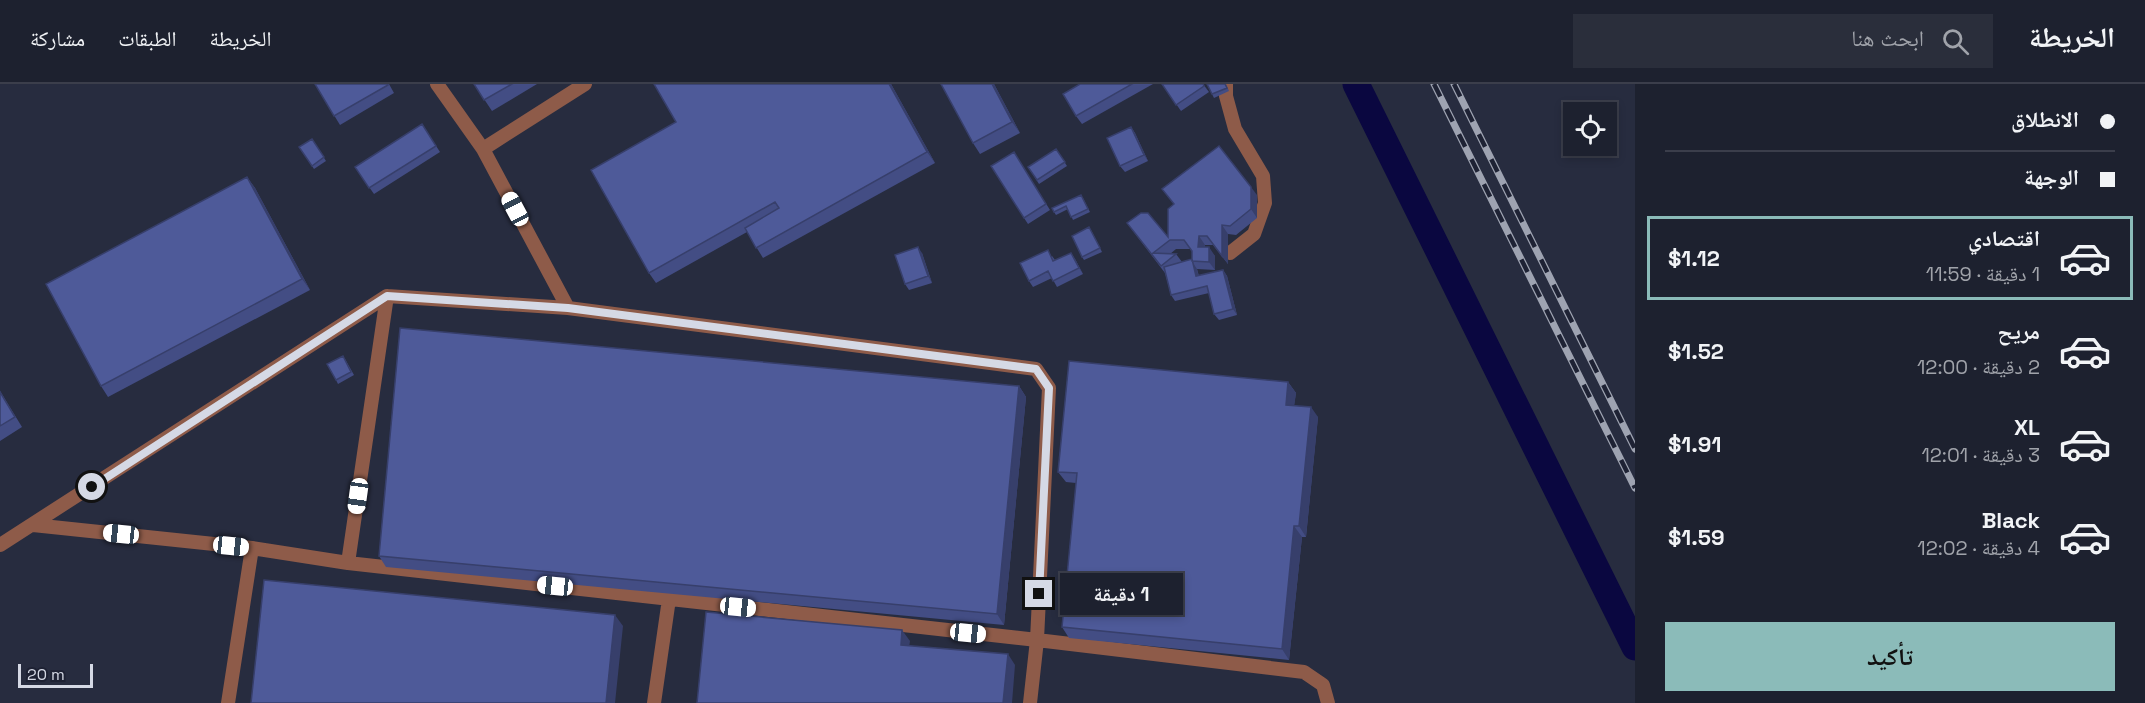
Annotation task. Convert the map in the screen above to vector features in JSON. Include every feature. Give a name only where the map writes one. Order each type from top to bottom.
[{"type":"lane","points":[[437,84],[483,149],[568,308]]},
{"type":"lane","points":[[483,149],[585,84]]},
{"type":"lane","points":[[1226,84],[1226,96],[1235,129],[1263,177],[1265,203],[1254,234],[1230,253]]},
{"type":"lane","points":[[348,563],[387,296]]},
{"type":"lane","points":[[0,545],[387,296],[568,308],[1036,369],[1049,388],[1037,640],[1030,703]]},
{"type":"lane","points":[[33,525],[252,548],[348,563],[1304,672],[1323,685],[1328,703]]},
{"type":"lane","points":[[228,703],[252,548]]},
{"type":"lane","points":[[654,703],[669,599]]},
{"type":"building","points":[[315,84],[388,84],[388,85],[334,116]]},
{"type":"building","points":[[474,84],[512,84],[484,100]]},
{"type":"building","points":[[654,84],[889,84],[927,152],[756,248],[745,228],[779,208],[775,202],[649,273],[591,170],[676,122]]},
{"type":"building","points":[[941,84],[992,84],[1012,122],[973,143]]},
{"type":"building","points":[[1080,84],[1132,84],[1076,116],[1063,94]]},
{"type":"building","points":[[1162,84],[1203,84],[1204,86],[1176,105]]},
{"type":"building","points":[[1207,84],[1225,84],[1227,88],[1212,94]]},
{"type":"building","points":[[422,124],[436,146],[369,188],[355,167]]},
{"type":"building","points":[[1131,127],[1144,155],[1120,166],[1107,138]]},
{"type":"building","points":[[312,139],[324,157],[312,166],[299,147]]},
{"type":"building","points":[[1219,146],[1251,187],[1251,209],[1230,226],[1222,225],[1222,256],[1207,236],[1199,236],[1198,247],[1209,247],[1209,262],[1192,261],[1192,251],[1184,240],[1170,240],[1153,253],[1176,254],[1161,266],[1127,223],[1141,213],[1148,213],[1168,237],[1168,209],[1174,204],[1162,189]]},
{"type":"building","points":[[1056,149],[1065,162],[1037,180],[1028,167]]},
{"type":"building","points":[[1014,152],[1046,204],[1024,218],[991,166]]},
{"type":"building","points":[[247,177],[302,279],[101,386],[46,284]]},
{"type":"building","points":[[1081,195],[1088,209],[1071,217],[1066,206],[1054,212],[1052,208]]},
{"type":"building","points":[[1089,227],[1100,248],[1082,257],[1072,236]]},
{"type":"building","points":[[918,247],[928,276],[905,284],[895,255]]},
{"type":"building","points":[[1048,250],[1053,261],[1071,253],[1079,268],[1053,281],[1048,271],[1029,281],[1020,263]]},
{"type":"building","points":[[1192,259],[1196,276],[1223,270],[1233,309],[1214,314],[1207,286],[1171,295],[1164,267]]},
{"type":"building","points":[[400,328],[1019,386],[997,614],[379,556]]},
{"type":"building","points":[[343,356],[351,372],[336,380],[327,364]]},
{"type":"building","points":[[1069,361],[1288,382],[1286,405],[1311,407],[1299,526],[1294,526],[1282,649],[1062,627],[1077,473],[1058,472]]},
{"type":"building","points":[[0,392],[15,417],[0,426]]},
{"type":"building","points":[[264,580],[615,615],[606,703],[251,703]]},
{"type":"building","points":[[706,612],[902,630],[901,645],[1008,654],[1003,703],[697,703]]},
{"type":"waterway","points":[[1356,84],[1635,647]]},
{"type":"railway","points":[[1434,84],[1635,488]]},
{"type":"railway","points":[[1454,84],[1635,449]]},
{"type":"route","points":[[92,487],[387,296],[568,308],[1036,369],[1049,388],[1039,594]]}]
